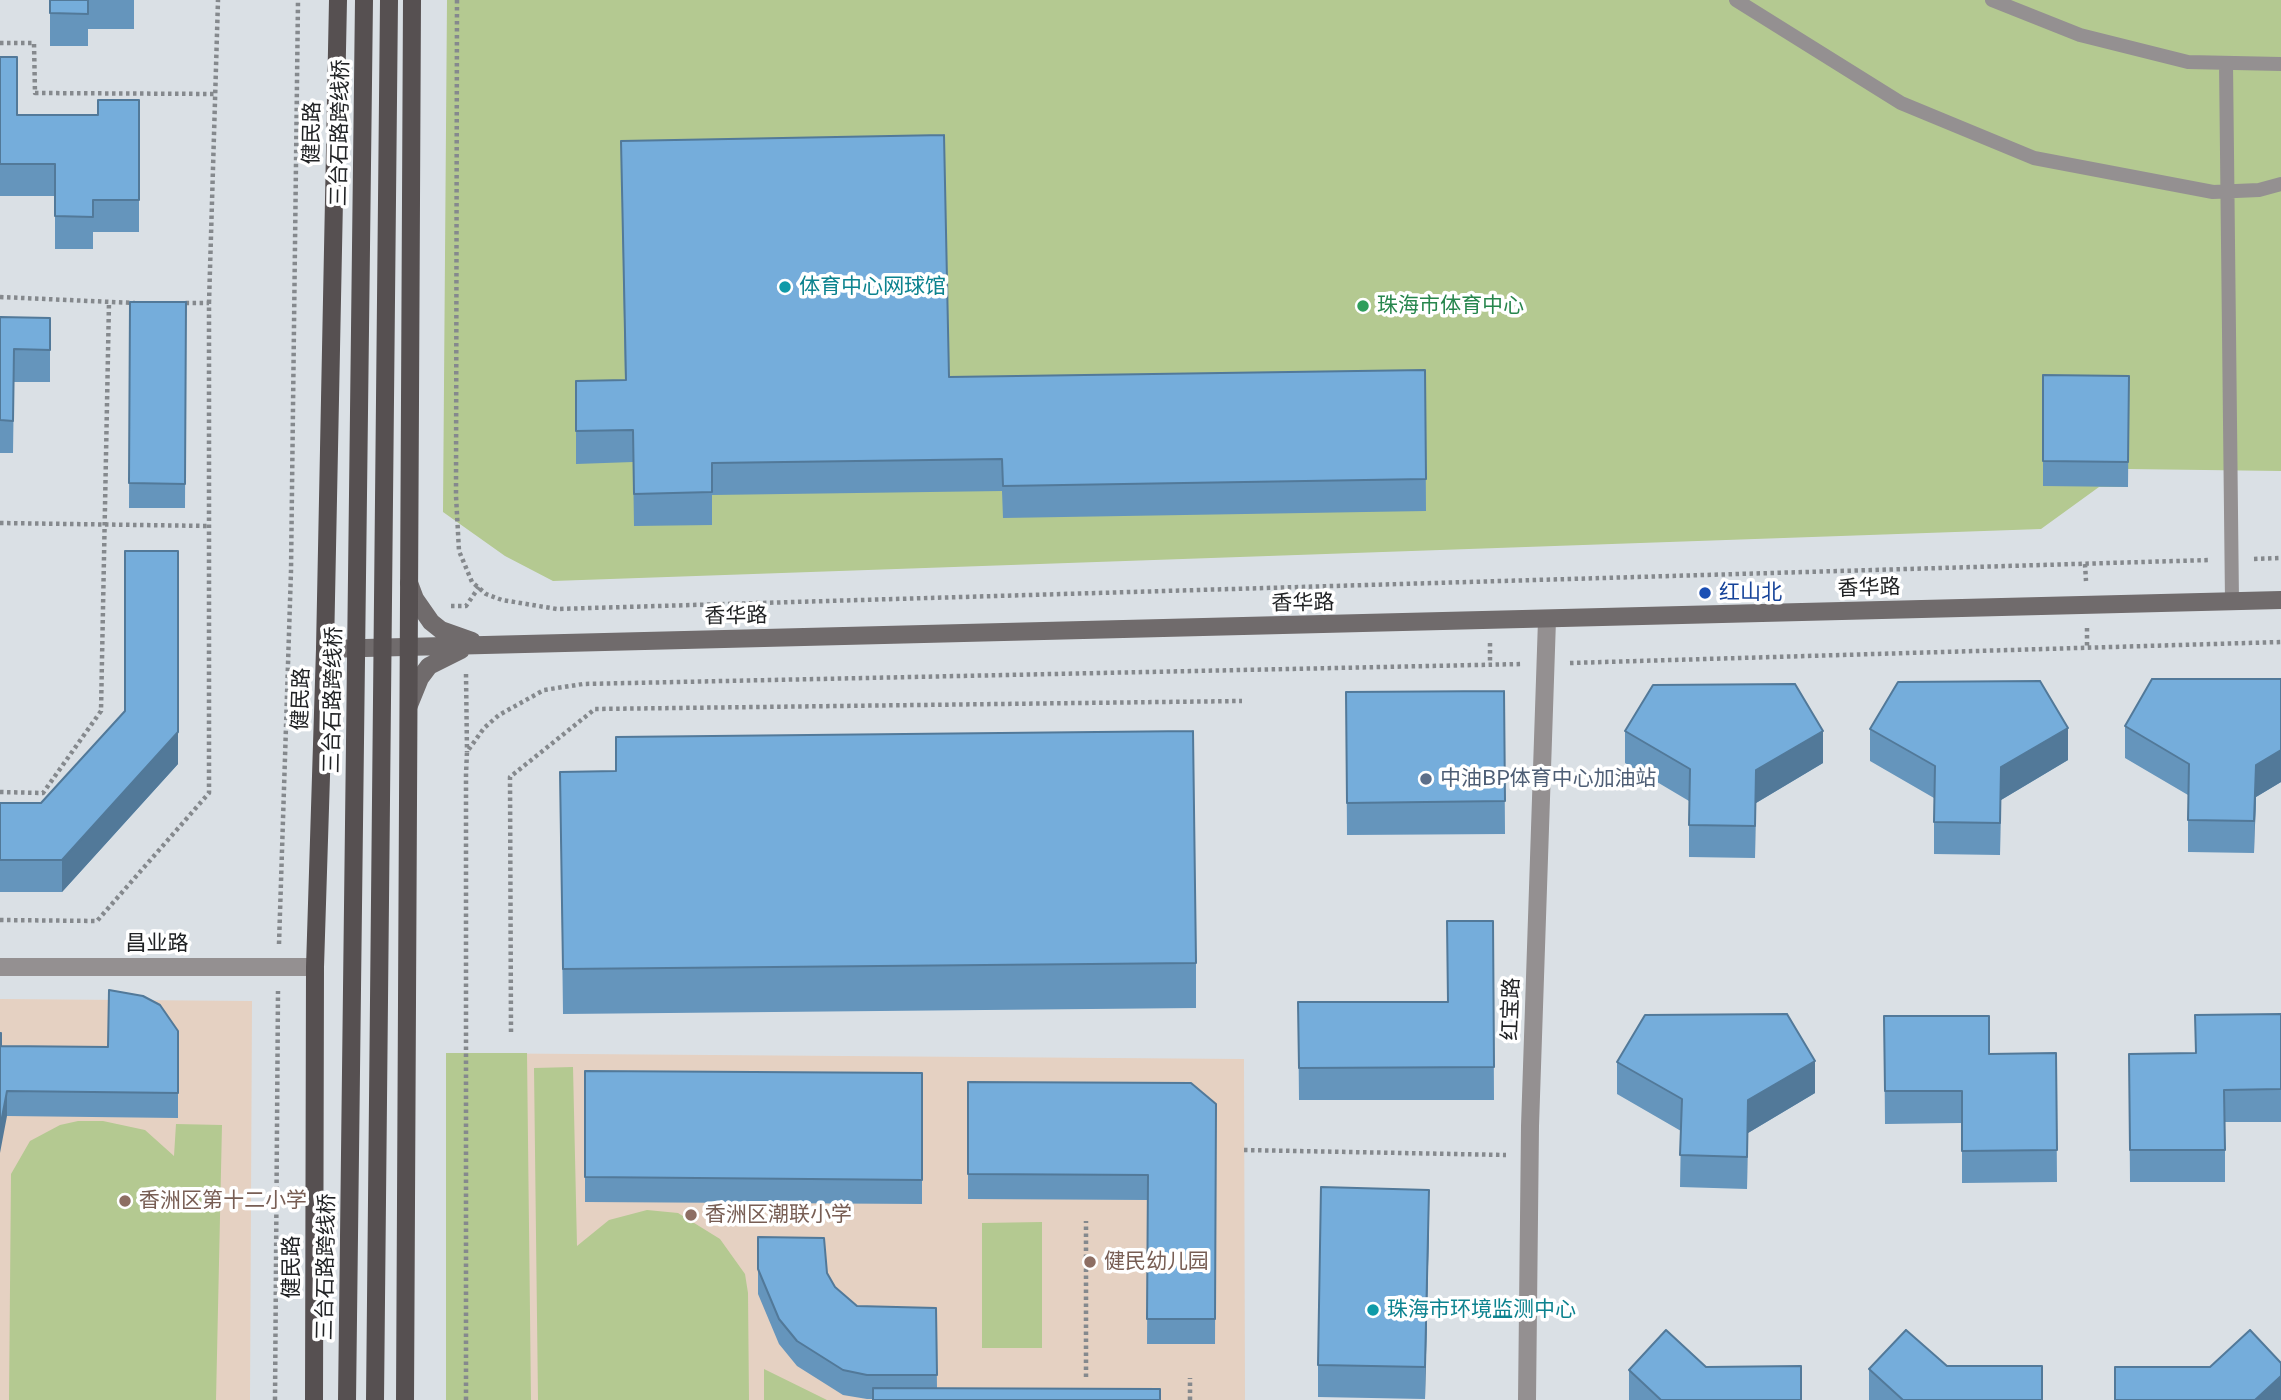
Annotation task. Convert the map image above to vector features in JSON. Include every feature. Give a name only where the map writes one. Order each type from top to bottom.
[{"type":"main road","name":"健民路","points":[[314,1400],[315,967],[325,649],[338,0]]},
{"type":"main road","name":"三台石路跨线桥","points":[[347,1400],[364,0]]},
{"type":"main road","points":[[375,1400],[389,0]]},
{"type":"main road","points":[[405,1400],[407,576],[412,0]]},
{"type":"street","points":[[407,576],[415,599],[431,622],[466,644],[489,645]]},
{"type":"street","name":"香华路","points":[[325,649],[2281,600]]},
{"type":"street","name":"红宝路","points":[[1527,1400],[1530,1156],[1547,620]]},
{"type":"street","points":[[407,715],[412,695],[429,666],[466,644]]},
{"type":"street","name":"昌业路","points":[[0,967],[315,967]]},
{"type":"lane","points":[[1736,0],[1901,103],[2034,158],[2092,171],[2229,192],[2281,184]]},
{"type":"lane","points":[[1992,0],[2080,35],[2188,62],[2281,64]]},
{"type":"lane","points":[[2226,63],[2232,601]]},
{"type":"path","points":[[0,920],[97,921],[209,793],[209,303],[218,0]]},
{"type":"path","points":[[275,1400],[278,967],[291,571],[298,0]]},
{"type":"path","points":[[457,0],[456,496],[459,551],[472,582],[486,594],[502,600],[557,610],[2281,558]]},
{"type":"path","points":[[0,43],[34,43],[35,93],[215,94]]},
{"type":"path","points":[[0,297],[145,303]]},
{"type":"path","points":[[0,792],[43,793],[101,711],[109,302]]},
{"type":"path","points":[[170,303],[209,303]]},
{"type":"path","points":[[0,523],[209,526]]},
{"type":"path","points":[[466,606],[466,1400]]},
{"type":"path","points":[[467,752],[484,728],[518,702],[544,690],[583,684],[1242,668],[1545,664],[2281,642]]},
{"type":"path","points":[[511,1032],[510,777],[595,709],[1242,701]]},
{"type":"path","points":[[1244,1150],[1530,1156]]},
{"type":"path","points":[[1086,1221],[1086,1377]]},
{"type":"path","points":[[1190,1378],[1190,1400]]},
{"type":"shaded area","name":"香洲区第十二小学","points":[[0,999],[252,1001],[250,1400],[0,1400]]},
{"type":"shaded area","name":"香洲区潮联小学","points":[[446,1053],[1244,1059],[1245,1400],[446,1400]]},
{"type":"green space","name":"珠海市体育中心","points":[[447,0],[2281,0],[2281,471],[2128,469],[2128,487],[2099,487],[2041,529],[553,581],[505,556],[443,512]]},
{"type":"green space","points":[[446,1053],[527,1053],[531,1400],[446,1400]]},
{"type":"green space","points":[[573,1067],[577,1246],[609,1220],[647,1210],[678,1213],[720,1239],[745,1274],[748,1293],[749,1400],[538,1400],[534,1068]]},
{"type":"green space","points":[[78,1121],[103,1121],[145,1130],[174,1156],[176,1124],[222,1125],[216,1400],[9,1400],[11,1174],[30,1141],[60,1125]]},
{"type":"green space","points":[[1042,1222],[1042,1348],[982,1348],[982,1223]]},
{"type":"green space","points":[[764,1369],[827,1400],[764,1400]]},
{"type":"building","points":[[50,0],[88,0],[88,14],[50,13]]},
{"type":"building","points":[[0,57],[17,57],[17,115],[98,115],[98,100],[139,100],[139,200],[93,200],[93,217],[55,216],[55,164],[0,164]]},
{"type":"building","name":"体育中心网球馆","points":[[944,135],[949,377],[1425,370],[1426,479],[1003,486],[1002,459],[712,463],[712,492],[634,494],[633,430],[576,431],[576,381],[626,380],[621,141]]},
{"type":"building","points":[[130,302],[186,302],[185,484],[129,483]]},
{"type":"building","points":[[0,317],[50,318],[50,350],[14,349],[13,421],[0,420]]},
{"type":"building","points":[[2043,375],[2129,376],[2128,462],[2043,461]]},
{"type":"building","points":[[125,551],[178,551],[178,732],[62,860],[0,860],[0,803],[41,803],[125,711]]},
{"type":"building","points":[[2152,679],[2281,679],[2281,750],[2256,765],[2254,821],[2188,820],[2189,764],[2125,726]]},
{"type":"building","points":[[2040,681],[2068,728],[2001,767],[2000,823],[1934,822],[1935,766],[1870,729],[1898,682]]},
{"type":"building","points":[[1795,684],[1823,731],[1756,770],[1755,826],[1689,825],[1690,769],[1625,731],[1653,685]]},
{"type":"building","name":"中油BP体育中心加油站","points":[[1504,691],[1505,801],[1347,803],[1346,692]]},
{"type":"building","points":[[1193,731],[1196,963],[563,969],[560,772],[616,771],[616,737]]},
{"type":"building","points":[[1447,921],[1493,921],[1494,1067],[1299,1068],[1298,1002],[1448,1002]]},
{"type":"building","points":[[109,990],[143,996],[160,1005],[178,1031],[178,1093],[7,1091],[0,1128],[0,1033],[1,1046],[108,1047]]},
{"type":"building","points":[[1787,1014],[1815,1061],[1748,1100],[1747,1157],[1680,1155],[1682,1099],[1617,1062],[1645,1015]]},
{"type":"building","points":[[2281,1014],[2281,1089],[2224,1090],[2225,1150],[2130,1150],[2129,1054],[2196,1053],[2195,1015]]},
{"type":"building","points":[[1884,1016],[1989,1016],[1989,1054],[2056,1053],[2057,1150],[1962,1151],[1962,1091],[1885,1091]]},
{"type":"building","points":[[585,1071],[922,1073],[922,1180],[585,1177]]},
{"type":"building","points":[[968,1082],[1191,1083],[1216,1104],[1215,1319],[1147,1319],[1148,1175],[968,1174]]},
{"type":"building","name":"珠海市环境监测中心","points":[[1321,1187],[1429,1190],[1425,1367],[1318,1365]]},
{"type":"building","points":[[758,1237],[824,1238],[827,1273],[835,1287],[857,1306],[936,1308],[937,1375],[867,1375],[843,1370],[797,1341],[779,1319],[758,1269]]},
{"type":"building","points":[[1666,1330],[1706,1367],[1801,1366],[1801,1400],[1661,1400],[1629,1370]]},
{"type":"building","points":[[1906,1330],[1947,1366],[2042,1366],[2042,1400],[1903,1400],[1869,1369]]},
{"type":"building","points":[[2250,1330],[2281,1363],[2281,1376],[2255,1400],[2115,1400],[2115,1367],[2210,1367]]},
{"type":"building","points":[[873,1388],[1160,1389],[1160,1400],[873,1400]]},
{"type":"place","name":"体育中心网球馆","points":[[785,287]]},
{"type":"place","name":"珠海市体育中心","points":[[1363,306]]},
{"type":"place","name":"红山北","points":[[1705,593]]},
{"type":"place","name":"中油BP体育中心加油站","points":[[1426,779]]},
{"type":"place","name":"香洲区第十二小学","points":[[125,1201]]},
{"type":"place","name":"香洲区潮联小学","points":[[691,1215]]},
{"type":"place","name":"健民幼儿园","points":[[1090,1262]]},
{"type":"place","name":"珠海市环境监测中心","points":[[1373,1310]]}]
